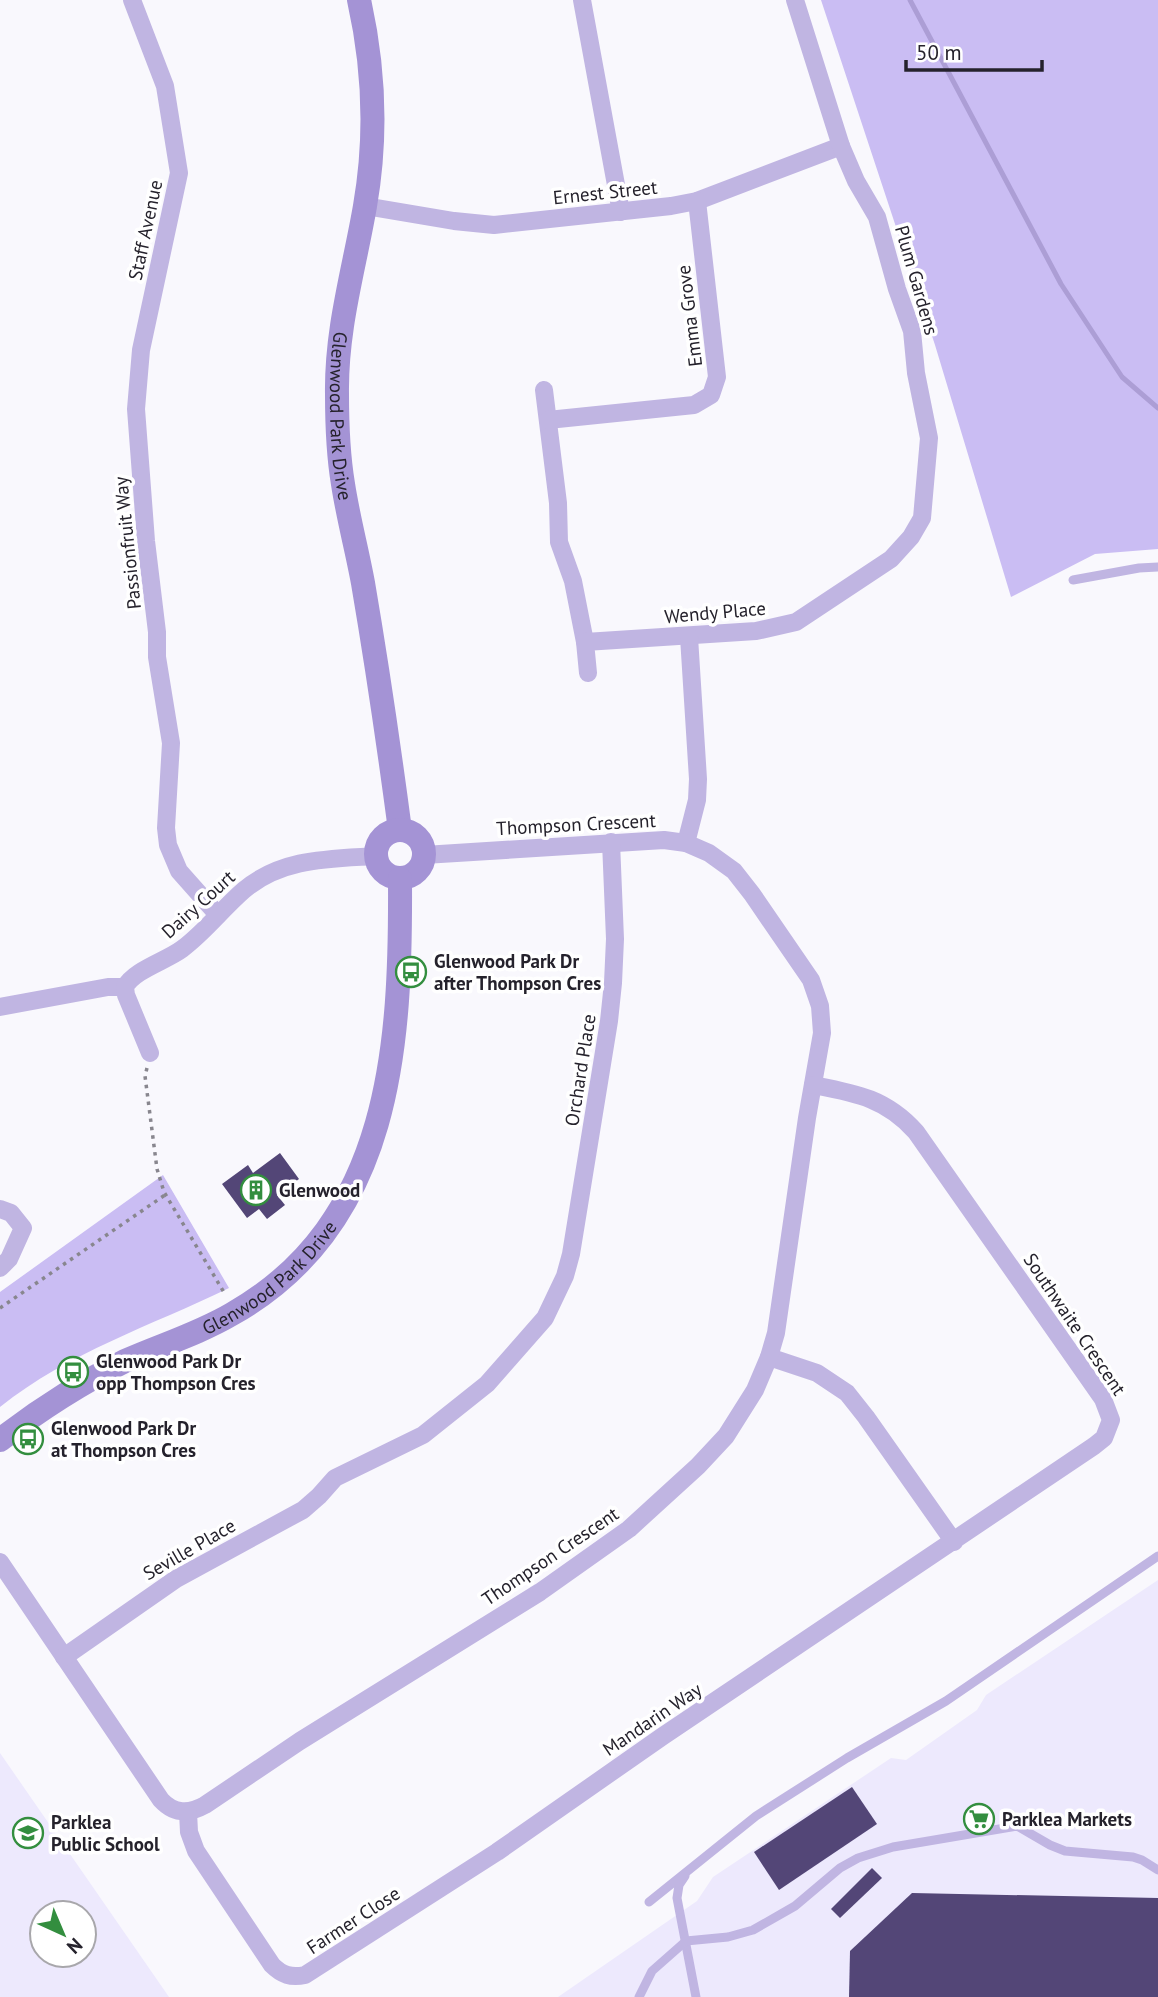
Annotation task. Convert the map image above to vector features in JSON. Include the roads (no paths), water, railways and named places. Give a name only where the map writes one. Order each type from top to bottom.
[{"type":"street","name":"Staff Avenue","points":[[132,0],[165,86],[179,173],[141,350]]},
{"type":"street","name":"Glenwood Park Drive","points":[[359,0],[372,83],[371,141],[365,206],[342,316],[337,371],[338,437],[343,485],[385,712],[400,830]]},
{"type":"street","points":[[582,0],[621,212]]},
{"type":"street","name":"Plum Gardens","points":[[795,0],[841,146],[877,217],[912,331],[916,373],[929,438],[922,518]]},
{"type":"street","name":"Ernest Street","points":[[365,206],[494,225],[621,212],[697,201],[841,146]]},
{"type":"street","name":"Emma Grove","points":[[548,421],[694,405],[710,395],[717,377],[697,201]]},
{"type":"street","name":"Passionfruit Way","points":[[141,350],[136,422],[157,632],[156,657],[171,754],[166,828],[168,845],[187,882],[218,915]]},
{"type":"street","points":[[544,390],[558,503],[559,542],[573,581],[588,673]]},
{"type":"street","name":"Wendy Place","points":[[585,642],[764,631],[796,622],[891,559],[911,537],[922,518]]},
{"type":"street","points":[[686,843],[697,800],[698,779],[689,637]]},
{"type":"street","points":[[400,830],[416,836],[424,855],[421,867],[415,873],[400,879],[384,873],[379,868],[376,856],[381,838],[387,833],[400,830]]},
{"type":"street","name":"Thompson Crescent","points":[[188,1812],[205,1805],[300,1741],[540,1592],[621,1536],[688,1476],[726,1436],[751,1397],[769,1357],[780,1314],[822,1034],[820,1006],[811,981],[743,881],[725,864],[686,843],[663,840],[424,855]]},
{"type":"street","name":"Orchard Place","points":[[335,1478],[423,1435],[470,1400],[493,1379],[541,1324],[565,1276],[571,1254],[609,1021],[615,939],[611,842]]},
{"type":"street","name":"Dairy Court","points":[[125,987],[132,977],[180,951],[197,938],[244,890],[275,870],[313,860],[376,856]]},
{"type":"street","name":"Glenwood Park Drive","points":[[0,1440],[40,1410],[95,1377],[216,1323],[252,1302],[302,1260],[331,1224],[349,1196],[366,1160],[380,1116],[398,990],[400,879]]},
{"type":"street","points":[[0,1007],[108,987],[125,987],[128,1003],[150,1053]]},
{"type":"street","name":"Southwaite Crescent","points":[[813,1085],[873,1099],[891,1110],[916,1132],[1103,1399],[1110,1414],[1108,1432],[1094,1447],[833,1624]]},
{"type":"street","points":[[0,1209],[11,1213],[23,1228],[9,1259],[0,1268]]},
{"type":"street","points":[[769,1357],[822,1376],[847,1394],[954,1542]]},
{"type":"street","name":"Seville Place","points":[[64,1657],[176,1579],[303,1510],[335,1478]]},
{"type":"street","points":[[0,1562],[162,1800],[174,1810],[188,1812]]},
{"type":"street","name":"Mandarin Way","points":[[497,1852],[663,1736],[833,1624]]},
{"type":"street","name":"Farmer Close","points":[[188,1812],[189,1832],[196,1852],[272,1965],[279,1972],[292,1977],[313,1971],[497,1852]]},
{"type":"lane","points":[[1073,580],[1158,567]]},
{"type":"lane","points":[[649,1902],[757,1816],[847,1758],[946,1700],[1158,1556]]},
{"type":"lane","points":[[639,1997],[652,1971],[686,1941],[728,1937],[753,1930],[795,1906],[840,1868],[865,1855],[893,1847],[1017,1826],[1065,1851],[1133,1857],[1158,1870]]},
{"type":"lane","points":[[687,1871],[679,1885],[677,1898],[696,1997]]},
{"type":"waterway","points":[[910,0],[1061,284],[1122,377],[1158,408]]},
{"type":"place","name":"Glenwood Park Dr after Thompson Cres","points":[[411,972]]},
{"type":"place","name":"Glenwood","points":[[256,1190]]},
{"type":"place","name":"Glenwood Park Dr opp Thompson Cres","points":[[73,1372]]},
{"type":"place","name":"Glenwood Park Dr at Thompson Cres","points":[[28,1439]]},
{"type":"place","name":"Parklea Markets","points":[[979,1819]]},
{"type":"place","name":"Parklea Public School","points":[[28,1833]]}]
